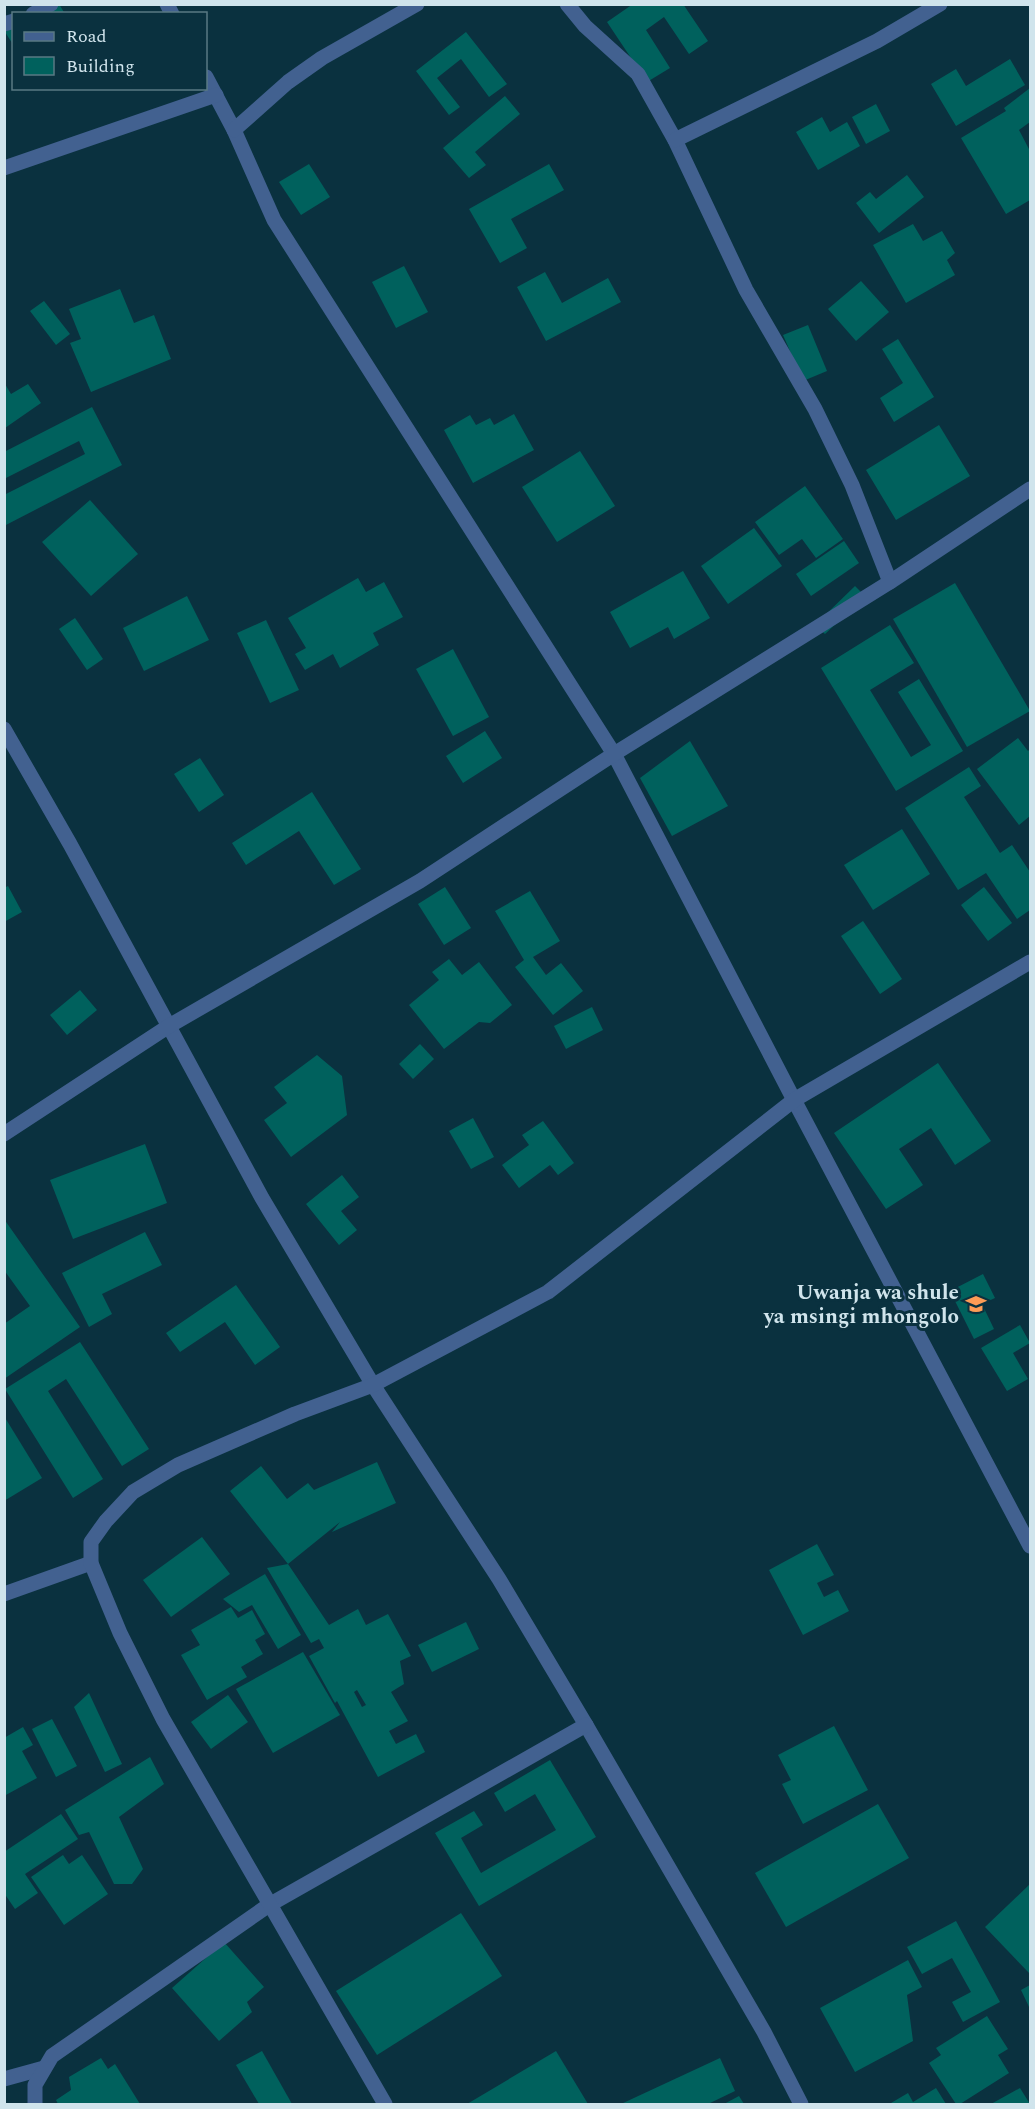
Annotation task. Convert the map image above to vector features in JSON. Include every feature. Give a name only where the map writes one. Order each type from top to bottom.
[{"type":"street","points":[[37,12],[51,4]]},
{"type":"street","points":[[234,130],[288,82],[322,58],[417,4]]},
{"type":"street","points":[[567,4],[585,26],[638,74],[675,140],[746,290],[815,409],[852,484],[890,582]]},
{"type":"street","points":[[675,140],[877,40],[940,4]]},
{"type":"street","points":[[207,79],[234,130],[274,220],[614,754],[1030,1546]]},
{"type":"street","points":[[4,168],[216,95]]},
{"type":"street","points":[[4,1134],[169,1026],[420,881],[614,754],[890,582],[1030,489]]},
{"type":"street","points":[[4,729],[262,1198],[373,1385],[499,1579],[586,1725],[764,2031],[801,2104]]},
{"type":"street","points":[[385,2104],[163,1719],[120,1633],[91,1563],[91,1542],[106,1521],[133,1492],[178,1465],[295,1414],[373,1385],[548,1292],[794,1100],[1030,962]]},
{"type":"street","points":[[4,1594],[91,1563]]},
{"type":"street","points":[[35,2104],[35,2085],[52,2056],[269,1905],[586,1725]]},
{"type":"street","points":[[4,2079],[44,2068]]},
{"type":"building","points":[[47,4],[59,4],[64,12],[36,12]]},
{"type":"building","points":[[633,4],[683,4],[708,41],[689,54],[664,17],[646,30],[670,68],[647,82],[607,22]]},
{"type":"building","points":[[12,27],[12,43],[5,32]]},
{"type":"building","points":[[466,32],[507,84],[489,97],[461,59],[437,78],[460,107],[449,115],[416,71]]},
{"type":"building","points":[[1010,59],[1025,85],[956,126],[931,84],[956,69],[966,86]]},
{"type":"building","points":[[1030,88],[1030,122],[1019,130],[1030,151],[1030,200],[1006,214],[961,138],[1006,111],[1004,108]]},
{"type":"building","points":[[505,96],[520,114],[475,152],[486,165],[469,178],[443,148]]},
{"type":"building","points":[[876,104],[890,131],[866,144],[852,117]]},
{"type":"building","points":[[822,117],[830,132],[847,122],[860,146],[818,170],[796,132]]},
{"type":"building","points":[[309,164],[330,197],[301,215],[279,182]]},
{"type":"building","points":[[549,164],[564,190],[511,219],[527,248],[500,263],[469,209]]},
{"type":"building","points":[[907,175],[924,197],[879,233],[856,203],[870,192],[876,199]]},
{"type":"building","points":[[913,224],[923,241],[942,231],[955,253],[947,260],[955,275],[906,303],[873,245]]},
{"type":"building","points":[[404,266],[428,312],[396,328],[372,282]]},
{"type":"building","points":[[545,272],[562,303],[608,278],[621,302],[546,341],[517,287]]},
{"type":"building","points":[[861,281],[889,312],[856,341],[828,309]]},
{"type":"building","points":[[120,289],[134,323],[154,315],[171,359],[91,392],[70,343],[81,339],[69,309]]},
{"type":"building","points":[[44,301],[70,334],[56,345],[30,311]]},
{"type":"building","points":[[808,325],[827,371],[803,381],[783,335]]},
{"type":"building","points":[[898,339],[934,397],[894,422],[880,398],[903,383],[882,349]]},
{"type":"building","points":[[5,384],[11,394],[28,384],[41,403],[5,428]]},
{"type":"building","points":[[92,407],[122,465],[4,526],[4,495],[85,454],[79,441],[4,479],[4,452]]},
{"type":"building","points":[[514,414],[534,450],[473,483],[444,430],[470,415],[476,425],[490,418],[494,425]]},
{"type":"building","points":[[939,425],[970,476],[896,520],[866,470]]},
{"type":"building","points":[[580,451],[615,506],[557,542],[522,487]]},
{"type":"building","points":[[805,486],[843,539],[816,558],[802,539],[779,555],[755,522]]},
{"type":"building","points":[[90,500],[138,554],[91,596],[42,542]]},
{"type":"building","points":[[754,528],[782,566],[728,604],[701,566]]},
{"type":"building","points":[[844,541],[859,563],[811,596],[796,574]]},
{"type":"building","points":[[683,571],[710,618],[674,639],[668,627],[630,648],[610,612]]},
{"type":"building","points":[[358,578],[366,592],[384,582],[403,617],[373,633],[379,645],[340,668],[333,654],[305,670],[295,654],[306,648],[288,618]]},
{"type":"building","points":[[955,583],[1030,711],[967,747],[893,619]]},
{"type":"building","points":[[855,586],[865,596],[825,634],[815,625]]},
{"type":"building","points":[[187,596],[209,640],[144,671],[123,628]]},
{"type":"building","points":[[75,618],[103,659],[87,670],[59,629]]},
{"type":"building","points":[[266,620],[299,690],[270,703],[237,633]]},
{"type":"building","points":[[890,625],[914,663],[870,690],[911,757],[931,745],[898,692],[919,679],[963,751],[896,791],[821,668]]},
{"type":"building","points":[[453,649],[489,717],[453,736],[416,669]]},
{"type":"building","points":[[485,731],[502,758],[463,783],[446,756]]},
{"type":"building","points":[[1018,738],[1028,751],[1030,749],[1030,816],[1019,825],[977,769]]},
{"type":"building","points":[[690,741],[728,806],[672,836],[640,778]]},
{"type":"building","points":[[200,758],[224,795],[199,812],[174,774]]},
{"type":"building","points":[[969,767],[981,786],[964,797],[1000,853],[1012,845],[1030,872],[1030,910],[1017,919],[986,873],[958,890],[905,808]]},
{"type":"building","points":[[312,792],[361,869],[334,885],[299,831],[246,865],[232,843]]},
{"type":"building","points":[[902,829],[930,874],[873,910],[844,865]]},
{"type":"building","points":[[8,886],[22,912],[4,922],[4,888]]},
{"type":"building","points":[[445,887],[471,928],[444,945],[418,904]]},
{"type":"building","points":[[984,887],[1012,923],[988,941],[961,905]]},
{"type":"building","points":[[530,891],[560,941],[533,957],[546,975],[561,963],[583,991],[553,1015],[515,967],[524,960],[495,911]]},
{"type":"building","points":[[863,921],[902,979],[880,994],[841,936]]},
{"type":"building","points":[[449,959],[462,975],[479,962],[512,1005],[490,1023],[479,1022],[444,1049],[409,1005],[439,980],[432,972]]},
{"type":"building","points":[[80,990],[97,1010],[67,1035],[50,1015]]},
{"type":"building","points":[[592,1007],[603,1030],[566,1049],[554,1026]]},
{"type":"building","points":[[420,1044],[434,1059],[413,1079],[399,1064]]},
{"type":"building","points":[[317,1055],[342,1076],[347,1115],[291,1157],[264,1120],[287,1103],[274,1087]]},
{"type":"building","points":[[938,1063],[991,1141],[955,1165],[931,1128],[899,1149],[923,1185],[886,1209],[834,1133]]},
{"type":"building","points":[[473,1118],[494,1157],[471,1169],[449,1131]]},
{"type":"building","points":[[543,1121],[574,1163],[558,1175],[550,1165],[519,1188],[502,1165],[529,1145],[522,1135]]},
{"type":"building","points":[[145,1144],[167,1203],[73,1239],[50,1180]]},
{"type":"building","points":[[342,1175],[359,1197],[341,1211],[357,1230],[339,1245],[306,1204]]},
{"type":"building","points":[[4,1219],[80,1327],[4,1379],[4,1324],[30,1306],[4,1270]]},
{"type":"building","points":[[145,1232],[162,1265],[102,1294],[112,1314],[89,1327],[62,1273]]},
{"type":"building","points":[[983,1274],[995,1298],[982,1304],[994,1329],[974,1339],[950,1291]]},
{"type":"building","points":[[236,1285],[280,1347],[255,1365],[225,1322],[180,1352],[166,1333]]},
{"type":"building","points":[[1020,1325],[1030,1343],[1013,1353],[1028,1379],[1007,1391],[981,1348]]},
{"type":"building","points":[[80,1342],[149,1449],[122,1466],[66,1379],[48,1391],[103,1479],[73,1498],[5,1389]]},
{"type":"building","points":[[4,1416],[42,1478],[4,1501]]},
{"type":"building","points":[[377,1462],[396,1503],[332,1532],[340,1522],[288,1564],[230,1491],[261,1466],[287,1499],[308,1483],[314,1490]]},
{"type":"building","points":[[202,1537],[230,1574],[171,1617],[143,1580]]},
{"type":"building","points":[[817,1544],[834,1575],[817,1583],[824,1597],[838,1590],[849,1611],[803,1635],[769,1570]]},
{"type":"building","points":[[288,1564],[329,1625],[358,1609],[366,1625],[388,1614],[411,1656],[400,1661],[404,1684],[391,1692],[408,1721],[389,1731],[396,1744],[416,1734],[425,1752],[378,1777],[337,1701],[335,1703],[309,1656],[324,1648],[319,1639],[311,1643],[267,1568]],"holes":[[[357,1690],[366,1705],[362,1707],[354,1692]]]},
{"type":"building","points":[[265,1574],[301,1635],[278,1649],[252,1605],[239,1612],[223,1599]]},
{"type":"building","points":[[231,1607],[238,1618],[252,1610],[265,1634],[255,1640],[263,1654],[241,1667],[247,1677],[207,1700],[181,1655],[200,1645],[191,1630]]},
{"type":"building","points":[[466,1622],[479,1649],[432,1672],[418,1645]]},
{"type":"building","points":[[303,1652],[340,1715],[273,1753],[236,1689]]},
{"type":"building","points":[[89,1693],[122,1764],[105,1772],[74,1707]]},
{"type":"building","points":[[228,1695],[248,1722],[211,1749],[191,1722]]},
{"type":"building","points":[[52,1719],[77,1766],[56,1777],[32,1729]]},
{"type":"building","points":[[834,1726],[868,1790],[803,1824],[782,1784],[791,1780],[778,1755]]},
{"type":"building","points":[[23,1727],[33,1745],[22,1751],[37,1778],[4,1796],[4,1738]]},
{"type":"building","points":[[150,1757],[164,1784],[119,1817],[143,1869],[132,1884],[114,1884],[89,1832],[79,1835],[65,1810]]},
{"type":"building","points":[[550,1760],[596,1837],[479,1906],[435,1833],[474,1811],[483,1825],[461,1838],[481,1873],[556,1830],[535,1794],[505,1812],[494,1793]]},
{"type":"building","points":[[878,1804],[909,1858],[786,1927],[755,1873]]},
{"type":"building","points":[[61,1814],[78,1839],[25,1874],[38,1893],[15,1909],[4,1893],[4,1852]]},
{"type":"building","points":[[63,1855],[69,1864],[82,1855],[108,1894],[64,1925],[31,1877]]},
{"type":"building","points":[[1030,1884],[1030,1974],[985,1927]]},
{"type":"building","points":[[461,1913],[502,1976],[377,2055],[336,1991]]},
{"type":"building","points":[[956,1921],[1000,2002],[963,2022],[952,2002],[971,1992],[952,1958],[922,1974],[907,1947]]},
{"type":"building","points":[[224,1942],[264,1987],[247,2002],[252,2012],[219,2041],[172,1988]]},
{"type":"building","points":[[908,1960],[922,1987],[907,1995],[913,2041],[855,2072],[820,2008]]},
{"type":"building","points":[[1030,1985],[1030,2009],[1021,1990]]},
{"type":"building","points":[[987,2016],[1008,2049],[998,2055],[1009,2073],[960,2104],[956,2104],[929,2063],[941,2055],[936,2048]]},
{"type":"building","points":[[262,2051],[292,2104],[259,2104],[236,2065]]},
{"type":"building","points":[[556,2051],[588,2104],[467,2104]]},
{"type":"building","points":[[101,2058],[108,2069],[115,2064],[140,2104],[58,2104],[56,2100],[71,2090],[69,2077]]},
{"type":"building","points":[[720,2058],[735,2091],[708,2104],[621,2104]]},
{"type":"building","points":[[936,2088],[946,2104],[891,2103],[908,2093],[913,2102]]},
{"type":"building","points":[[1020,2088],[1030,2104],[991,2104]]},
{"type":"building","points":[[739,2096],[744,2104],[724,2104]]},
{"type":"place","name":"Uwanja wa shule ya msingi mhongolo","points":[[976,1304]]}]
